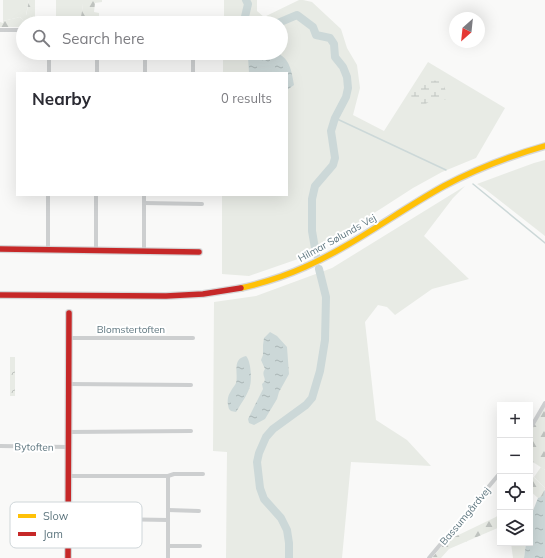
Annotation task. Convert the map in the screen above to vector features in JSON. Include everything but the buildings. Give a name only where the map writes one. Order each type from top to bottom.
[{"type":"street","points":[[0,30],[16,30]]},
{"type":"street","points":[[48,60],[49,72]]},
{"type":"street","points":[[97,60],[97,72]]},
{"type":"street","points":[[145,60],[145,72]]},
{"type":"street","points":[[193,60],[193,72]]},
{"type":"street","name":"Hilmar Sølunds Vej","points":[[1,295],[189,295],[227,290],[260,283],[295,271],[331,254],[426,196],[462,177],[498,161],[545,146]]},
{"type":"street","points":[[48,196],[48,250]]},
{"type":"street","points":[[96,196],[96,251]]},
{"type":"street","points":[[144,196],[144,251]]},
{"type":"street","points":[[144,203],[202,204]]},
{"type":"street","points":[[0,249],[199,252]]},
{"type":"street","points":[[68,502],[69,313]]},
{"type":"street","name":"Blomstertoften","points":[[69,338],[193,338]]},
{"type":"street","points":[[69,384],[191,385]]},
{"type":"street","points":[[533,424],[545,403]]},
{"type":"street","points":[[68,432],[191,431]]},
{"type":"street","name":"Bytoften","points":[[0,446],[68,447]]},
{"type":"street","points":[[68,476],[168,476],[174,474],[203,474]]},
{"type":"street","name":"Bassumgårdvej","points":[[430,558],[499,474]]},
{"type":"street","points":[[168,476],[168,558]]},
{"type":"street","points":[[168,510],[199,511]]},
{"type":"street","points":[[142,520],[168,520]]},
{"type":"street","points":[[168,546],[200,546]]},
{"type":"green space","points":[[3,0],[29,0],[26,15],[31,16],[16,16],[16,18],[3,21]]},
{"type":"green space","points":[[29,0],[35,0],[35,16],[26,16]]},
{"type":"green space","points":[[56,0],[80,0],[83,5],[81,16],[56,16]]},
{"type":"green space","points":[[80,0],[102,0],[102,2],[95,3],[94,12],[99,13],[99,16],[81,16],[83,5],[80,4]]},
{"type":"green space","points":[[224,0],[257,0],[257,11],[263,16],[224,16]]},
{"type":"green space","points":[[299,0],[303,0],[312,2],[341,29],[347,48],[357,65],[360,88],[353,115],[384,131],[428,62],[505,108],[476,158],[442,172],[413,188],[298,259],[249,276],[222,274],[222,196],[288,196],[288,72],[223,72],[223,60],[288,60],[288,16],[266,16]]},
{"type":"green space","points":[[16,18],[16,27],[0,27],[0,22],[3,23],[3,21]]},
{"type":"green space","points":[[423,80],[442,81],[449,99],[430,101],[420,108],[412,104],[411,92]]},
{"type":"green space","points":[[545,160],[545,236],[477,184]]},
{"type":"green space","points":[[465,186],[453,198],[424,236],[469,279],[432,289],[395,315],[387,307],[378,305],[365,322],[376,420],[407,440],[431,466],[351,462],[342,558],[226,558],[227,452],[213,451],[214,302],[256,296],[332,268]]},
{"type":"green space","points":[[10,357],[15,357],[15,396],[10,396]]},
{"type":"green space","points":[[545,403],[545,470],[533,462],[533,425]]},
{"type":"green space","points":[[541,467],[545,470],[545,488],[534,477]]},
{"type":"green space","points":[[533,477],[545,488],[544,496],[538,498],[533,494]]},
{"type":"green space","points":[[497,516],[497,528],[449,549],[441,558],[432,558],[446,541]]},
{"type":"green space","points":[[511,546],[526,546],[524,558],[513,558]]},
{"type":"water","points":[[248,60],[286,60],[290,66],[294,85],[288,89],[288,72],[249,72]]},
{"type":"water","points":[[270,332],[277,336],[287,347],[289,374],[265,419],[254,425],[249,423],[248,419],[263,389],[262,384],[265,381],[263,374],[265,369],[261,360],[263,355],[264,338]]},
{"type":"water","points":[[246,356],[248,358],[251,371],[250,386],[236,412],[231,411],[229,409],[228,400],[237,379],[237,363],[241,358]]},
{"type":"water","points":[[545,490],[545,558],[524,558],[526,546],[533,546],[533,510],[538,498],[543,496]]},
{"type":"waterway","points":[[245,16],[248,4],[246,0]]},
{"type":"waterway","points":[[288,19],[297,15],[313,27],[316,35],[330,38],[334,44],[335,57],[343,67],[347,77],[348,88],[346,97],[335,118],[331,131],[335,158],[333,165],[315,186],[312,199],[312,231],[316,254]]},
{"type":"waterway","points":[[335,118],[446,170]]},
{"type":"waterway","points":[[473,184],[545,243]]},
{"type":"waterway","points":[[289,558],[287,530],[281,518],[264,499],[260,488],[257,462],[266,437],[273,429],[306,405],[312,398],[320,371],[325,340],[326,297],[319,269]]},
{"type":"traffic: slow","points":[[241,288],[274,279],[305,267],[341,249],[444,186],[493,163],[545,146]]},
{"type":"traffic: jam","points":[[0,249],[199,252]]},
{"type":"traffic: jam","points":[[0,295],[166,296],[203,294],[241,288]]},
{"type":"traffic: jam","points":[[68,502],[69,313]]},
{"type":"traffic: jam","points":[[68,548],[68,558]]}]
